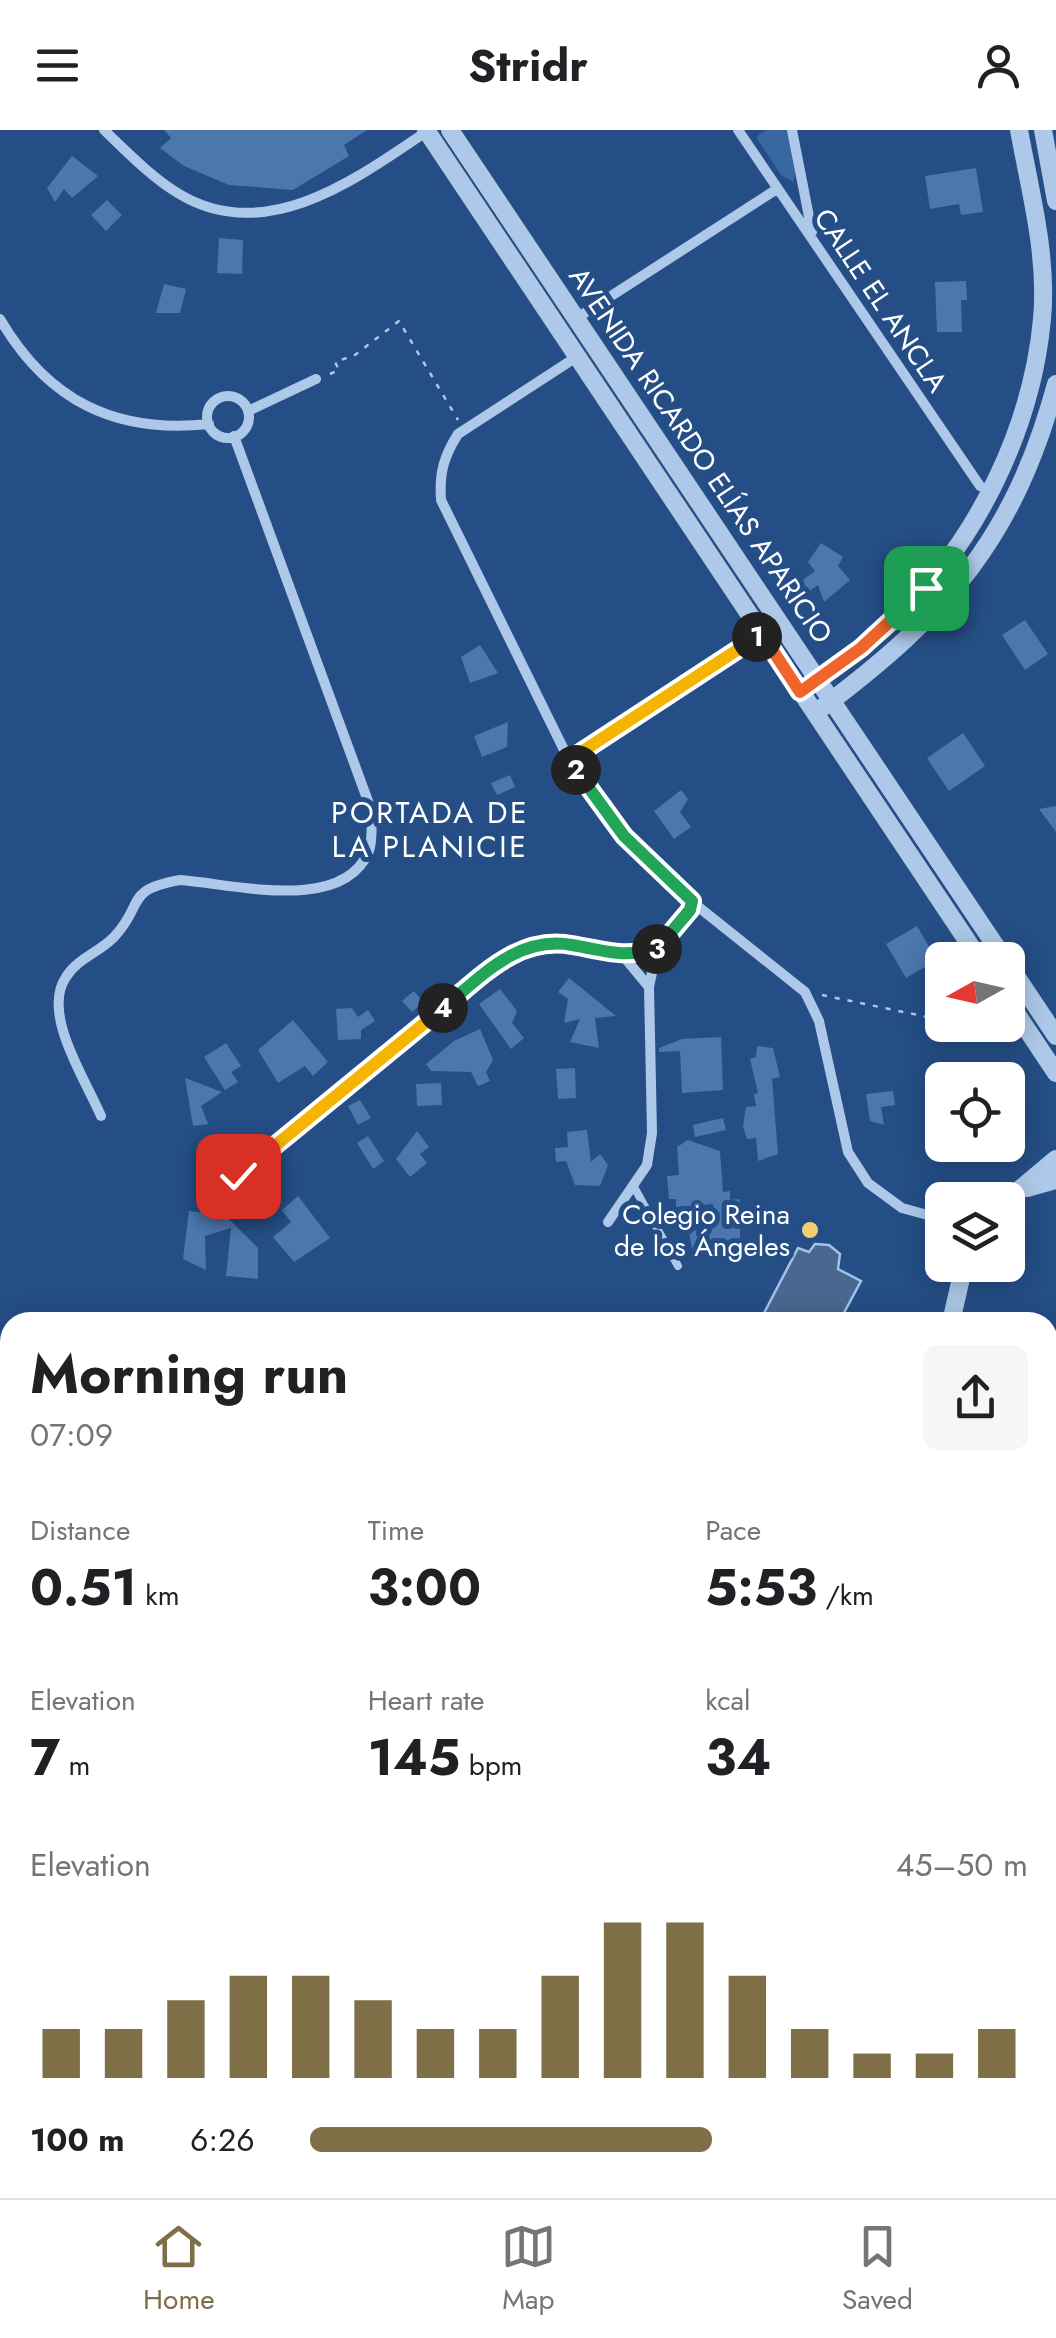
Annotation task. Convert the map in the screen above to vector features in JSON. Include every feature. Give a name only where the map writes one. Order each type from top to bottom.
[{"type":"street","points":[[104,130],[183,197],[230,211],[284,212],[341,187],[427,131]]},
{"type":"street","name":"AVENIDA RICARDO ELÍAS APARICIO","points":[[450,130],[993,942]]},
{"type":"street","name":"CALLE EL ANCLA","points":[[738,130],[980,486],[989,491]]},
{"type":"street","points":[[792,130],[813,238]]},
{"type":"street","points":[[800,692],[898,616],[950,557],[974,520],[1008,450],[1049,318],[1019,130]]},
{"type":"street","points":[[1043,130],[1056,201]]},
{"type":"street","name":"AVENIDA RICARDO ELÍAS APARICIO","points":[[427,131],[968,942]]},
{"type":"street","points":[[577,318],[777,189]]},
{"type":"street","points":[[0,318],[56,385],[100,416],[150,427],[209,424]]},
{"type":"street","points":[[594,346],[464,430],[446,453],[439,478],[441,500],[569,760],[624,836],[692,901],[805,992],[819,1021],[848,1152],[868,1183],[902,1208],[925,1214]]},
{"type":"street","points":[[248,411],[316,380]]},
{"type":"street","points":[[815,714],[916,634],[944,605],[998,531],[1049,434],[1056,384]]},
{"type":"street","points":[[221,397],[234,397],[248,411],[244,429],[234,436],[219,436],[209,424],[208,411],[221,397]]},
{"type":"street","points":[[101,1116],[59,1017],[58,997],[66,978],[89,953],[114,937],[135,896],[158,884],[180,880],[315,891],[339,885],[357,871],[370,848],[372,812],[234,436]]},
{"type":"street","points":[[1008,450],[1032,460]]},
{"type":"street","points":[[974,520],[998,531]]},
{"type":"street","points":[[569,760],[762,634]]},
{"type":"street","points":[[608,1222],[647,1165],[652,1132],[649,986],[657,949],[690,910],[692,901]]},
{"type":"street","points":[[238,1176],[515,951],[546,943],[569,944],[624,957],[657,949]]},
{"type":"street","points":[[624,957],[649,986]]},
{"type":"street","name":"AVENIDA RICARDO ELÍAS APARICIO","points":[[1025,990],[1056,1036]]},
{"type":"street","points":[[1025,1027],[1055,1071]]},
{"type":"street","points":[[1025,1185],[1056,1159]]},
{"type":"street","points":[[1025,1191],[1056,1180]]},
{"type":"street","points":[[954,1312],[960,1282]]},
{"type":"lane","points":[[634,1187],[678,1266]]},
{"type":"path","points":[[316,380],[339,370],[335,362],[355,355],[399,321],[464,430]]},
{"type":"path","points":[[805,992],[925,1017]]},
{"type":"path","points":[[1025,1037],[1033,1039]]},
{"type":"shaded area","points":[[766,130],[787,130],[796,171],[793,182],[781,175],[758,140],[757,136]]},
{"type":"shaded area","points":[[815,1244],[829,1245],[840,1254],[838,1269],[861,1281],[844,1312],[765,1312],[798,1248],[809,1252]]},
{"type":"building","points":[[164,130],[367,130],[344,145],[349,156],[293,190],[229,185],[184,166],[160,148],[171,138]]},
{"type":"building","points":[[72,156],[98,176],[72,198],[64,189],[55,202],[47,188]]},
{"type":"building","points":[[976,168],[983,212],[961,215],[959,204],[930,209],[925,176]]},
{"type":"building","points":[[107,200],[122,215],[106,231],[91,215]]},
{"type":"building","points":[[219,238],[243,240],[242,274],[217,273]]},
{"type":"building","points":[[966,281],[967,300],[961,300],[962,332],[937,332],[935,282]]},
{"type":"building","points":[[164,284],[186,289],[180,313],[156,313]]},
{"type":"building","points":[[821,543],[843,557],[838,566],[850,580],[824,602],[818,585],[804,595],[797,584],[815,571],[808,562]]},
{"type":"building","points":[[1025,620],[1048,654],[1025,670],[1002,635]]},
{"type":"building","points":[[480,645],[498,673],[470,683],[461,657]]},
{"type":"building","points":[[508,722],[507,747],[482,757],[474,736]]},
{"type":"building","points":[[963,733],[985,766],[949,791],[927,758]]},
{"type":"building","points":[[510,775],[515,787],[497,795],[491,783]]},
{"type":"building","points":[[681,790],[688,799],[680,812],[691,827],[674,839],[654,811]]},
{"type":"building","points":[[1056,806],[1056,832],[1039,809]]},
{"type":"building","points":[[917,926],[926,942],[925,967],[906,978],[886,944]]},
{"type":"building","points":[[569,978],[616,1016],[595,1018],[599,1048],[570,1042],[580,1019],[564,1023],[568,999],[558,992]]},
{"type":"building","points":[[500,989],[517,1011],[512,1023],[524,1038],[511,1049],[479,1004]]},
{"type":"building","points":[[414,991],[423,1002],[412,1012],[402,1001]]},
{"type":"building","points":[[352,1008],[358,1017],[368,1010],[375,1021],[361,1030],[361,1039],[338,1040],[336,1009]]},
{"type":"building","points":[[293,1020],[328,1062],[313,1076],[305,1066],[278,1083],[258,1050]]},
{"type":"building","points":[[480,1029],[493,1060],[486,1072],[490,1081],[478,1086],[471,1072],[431,1071],[426,1064],[454,1041]]},
{"type":"building","points":[[721,1037],[723,1090],[682,1093],[680,1051],[659,1052],[659,1048],[682,1039]]},
{"type":"building","points":[[226,1043],[241,1066],[231,1072],[238,1082],[225,1090],[204,1057]]},
{"type":"building","points":[[757,1046],[773,1048],[780,1077],[772,1079],[778,1154],[758,1161],[756,1138],[747,1139],[743,1126],[746,1107],[756,1106],[754,1094],[758,1093],[750,1059],[756,1057]]},
{"type":"building","points":[[575,1068],[576,1098],[558,1099],[556,1069]]},
{"type":"building","points":[[185,1078],[222,1092],[201,1106],[208,1124],[193,1126]]},
{"type":"building","points":[[441,1083],[442,1105],[417,1106],[416,1084]]},
{"type":"building","points":[[893,1091],[895,1105],[881,1107],[884,1125],[870,1121],[866,1094]]},
{"type":"building","points":[[360,1100],[371,1118],[358,1125],[348,1106]]},
{"type":"building","points":[[723,1118],[726,1130],[695,1137],[693,1125]]},
{"type":"building","points":[[587,1130],[591,1162],[600,1154],[608,1165],[600,1186],[575,1185],[566,1161],[556,1162],[555,1148],[568,1147],[567,1132]]},
{"type":"building","points":[[417,1131],[429,1147],[420,1154],[427,1163],[410,1177],[396,1159]]},
{"type":"building","points":[[368,1136],[384,1161],[373,1169],[357,1143]]},
{"type":"building","points":[[688,1140],[720,1151],[723,1192],[730,1191],[730,1200],[740,1199],[740,1238],[727,1249],[693,1255],[689,1231],[715,1228],[713,1204],[676,1207],[676,1199],[669,1199],[667,1176],[679,1175],[677,1147]]},
{"type":"building","points":[[298,1196],[330,1238],[294,1262],[273,1237],[291,1222],[282,1210]]},
{"type":"building","points":[[189,1211],[225,1215],[258,1248],[258,1279],[226,1276],[231,1228],[205,1236],[206,1270],[183,1259]]},
{"type":"place","name":"Colegio Reina de los Ángeles","points":[[810,1230]]},
{"type":"district","name":"PORTADA DE LA PLANICIE","points":[[430,830]]},
{"type":"route","points":[[238,1176],[515,951],[546,943],[569,944],[624,957],[657,949],[690,910],[692,901],[624,836],[569,760],[762,634],[800,692],[861,648],[926,588]]}]
